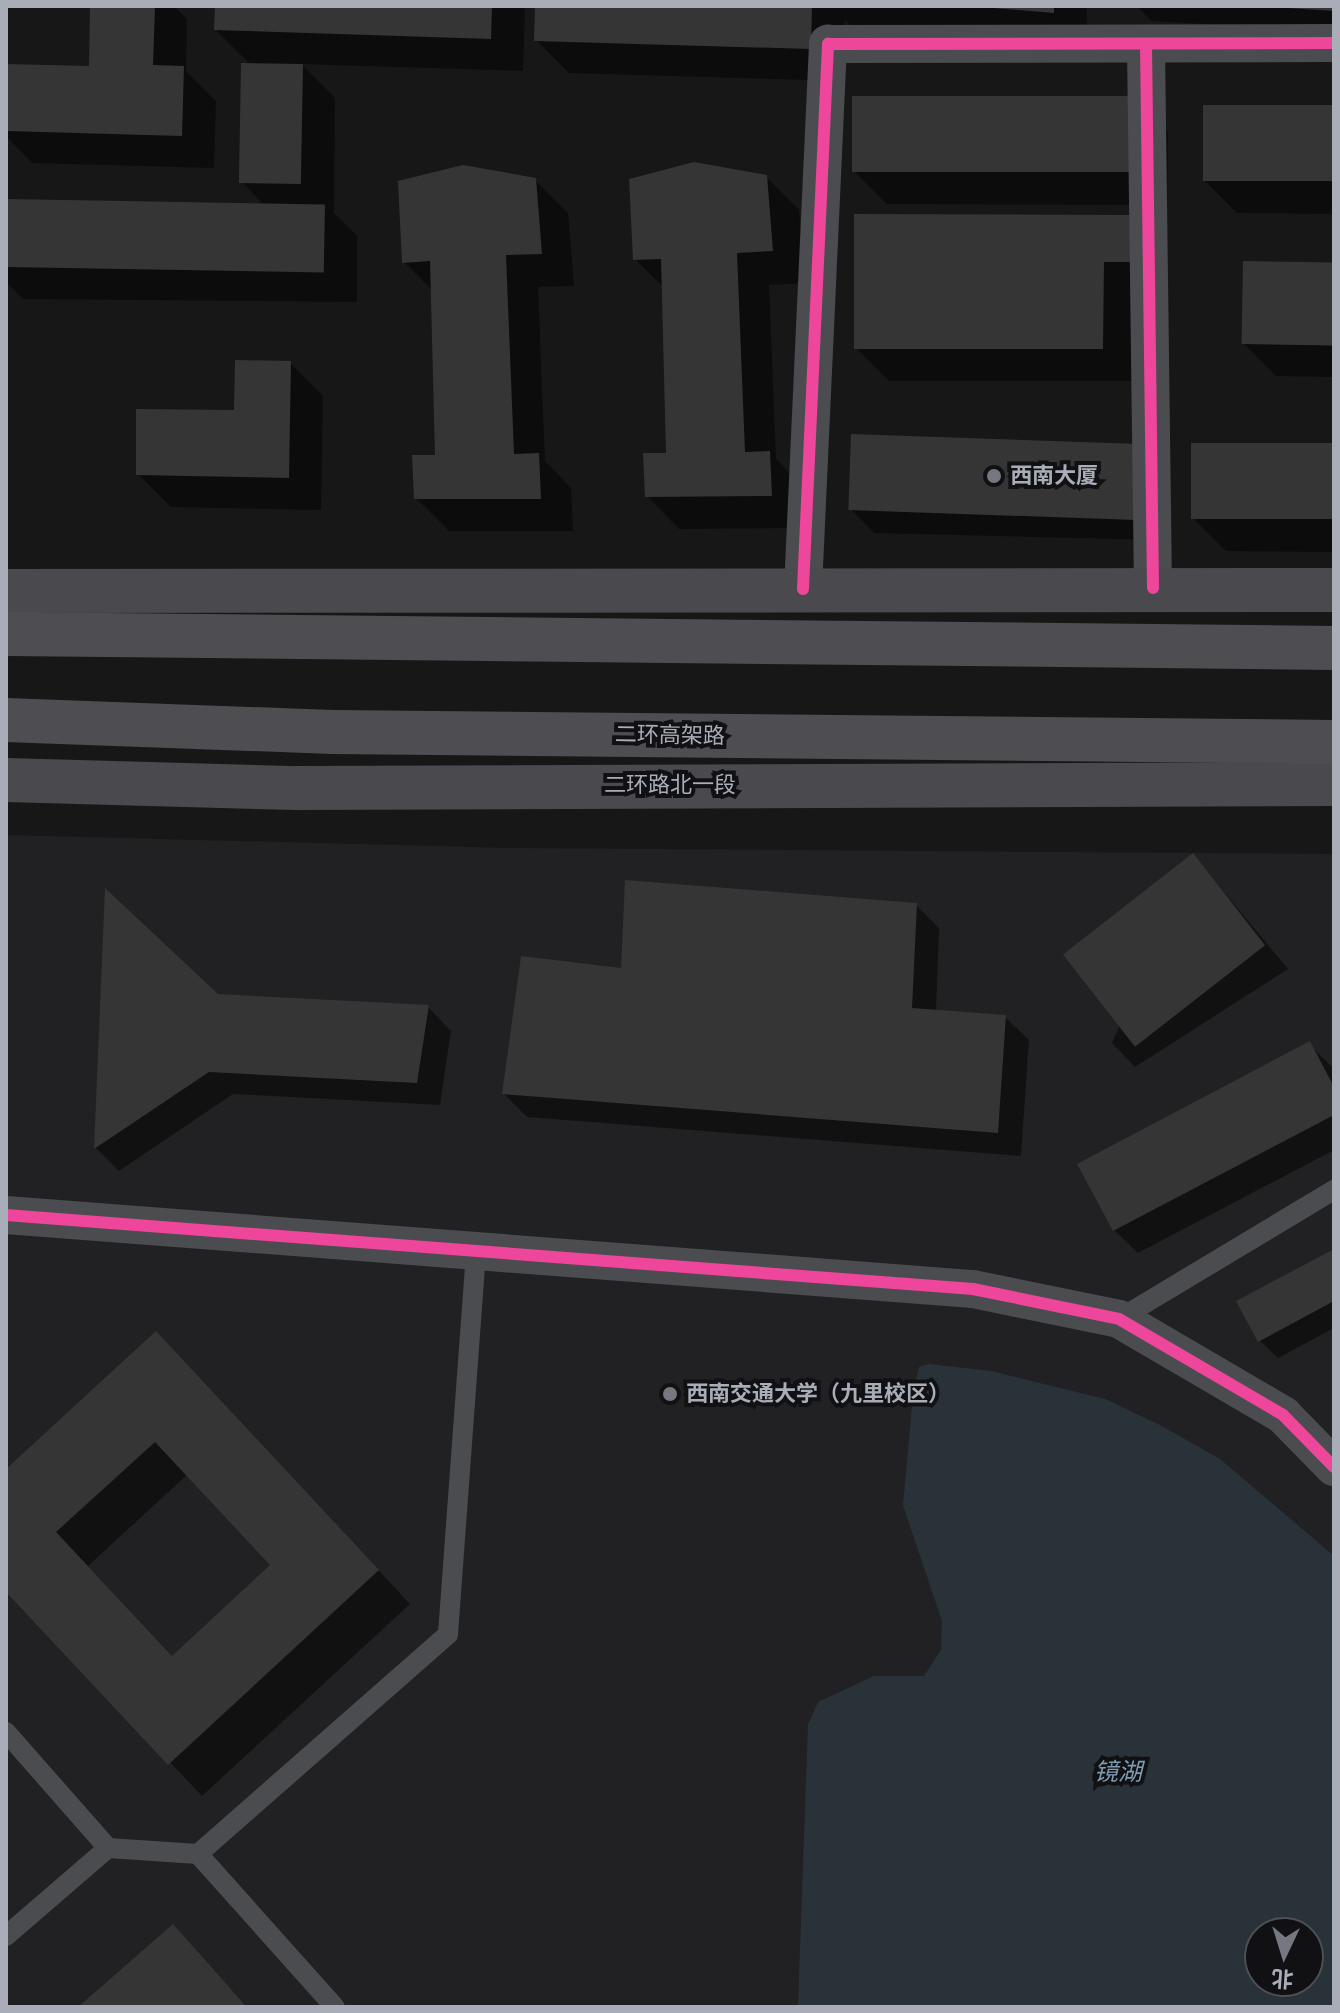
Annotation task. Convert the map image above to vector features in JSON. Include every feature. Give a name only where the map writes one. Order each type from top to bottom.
[{"type":"highway","points":[[6,634],[1334,648]]},
{"type":"highway","name":"二环高架路","points":[[6,720],[333,732],[1334,742]]},
{"type":"main road","points":[[6,591],[1334,590]]},
{"type":"main road","name":"二环路北一段","points":[[6,780],[297,788],[1334,784]]},
{"type":"street","points":[[803,589],[828,44],[1146,46],[1334,43]]},
{"type":"street","points":[[1146,46],[1153,588]]},
{"type":"street","points":[[6,1215],[973,1289],[1119,1319],[1283,1415],[1334,1467]]},
{"type":"lane","points":[[1119,1319],[1334,1190]]},
{"type":"lane","points":[[198,1854],[448,1634],[476,1253]]},
{"type":"lane","points":[[6,1732],[108,1848]]},
{"type":"lane","points":[[6,1936],[108,1848],[198,1854],[335,2007]]},
{"type":"shaded area","name":"西南交通大学（九里校区）","points":[[6,835],[512,848],[1334,854],[1334,2007],[6,2007]]},
{"type":"water","name":"镜湖","points":[[929,1364],[991,1371],[1105,1399],[1220,1459],[1334,1556],[1334,2007],[798,2007],[808,1725],[818,1702],[874,1676],[924,1676],[941,1650],[942,1621],[903,1505],[913,1396],[919,1367]]},
{"type":"building","points":[[90,6],[155,6],[153,65],[184,66],[182,136],[6,131],[6,64],[89,66]]},
{"type":"building","points":[[215,6],[492,6],[491,39],[214,30]]},
{"type":"building","points":[[535,6],[812,6],[811,49],[534,41]]},
{"type":"building","points":[[969,6],[1054,6],[1054,13]]},
{"type":"building","points":[[1334,6],[1334,11],[1288,8]]},
{"type":"building","points":[[241,63],[303,64],[301,184],[239,183]]},
{"type":"building","points":[[852,96],[1136,96],[1136,172],[852,172]]},
{"type":"building","points":[[1203,105],[1334,105],[1334,181],[1203,181]]},
{"type":"building","points":[[694,162],[767,175],[773,251],[737,253],[745,452],[770,451],[772,496],[645,497],[643,453],[666,453],[661,259],[633,260],[629,179]]},
{"type":"building","points":[[463,165],[536,178],[542,254],[506,255],[514,454],[539,453],[541,499],[414,499],[412,455],[435,455],[430,261],[402,263],[398,181]]},
{"type":"building","points":[[6,199],[325,205],[324,273],[6,267]]},
{"type":"building","points":[[854,214],[1135,215],[1135,262],[1104,262],[1103,349],[854,349]]},
{"type":"building","points":[[1243,261],[1334,263],[1333,346],[1242,344]]},
{"type":"building","points":[[235,360],[291,361],[289,478],[136,475],[136,409],[234,410]]},
{"type":"building","name":"西南大厦","points":[[851,434],[1139,444],[1136,520],[848,510]]},
{"type":"building","points":[[1191,443],[1334,443],[1334,519],[1191,519]]},
{"type":"building","points":[[1193,853],[1265,945],[1135,1047],[1063,955]]},
{"type":"building","points":[[625,880],[917,903],[912,1008],[1006,1015],[998,1133],[502,1094],[521,956],[621,968]]},
{"type":"building","points":[[105,888],[218,994],[429,1005],[417,1083],[209,1072],[94,1149]]},
{"type":"building","points":[[1310,1041],[1334,1087],[1334,1115],[1113,1231],[1077,1164]]},
{"type":"building","points":[[1334,1249],[1334,1301],[1258,1342],[1236,1301]]},
{"type":"building","points":[[156,1331],[379,1570],[168,1765],[6,1592],[6,1469]],"holes":[[[155,1442],[270,1565],[172,1656],[56,1532]]]},
{"type":"building","points":[[173,1924],[247,2007],[78,2007]]},
{"type":"cycle path","points":[[803,589],[828,44],[1334,43]]},
{"type":"cycle path","points":[[1146,46],[1153,588]]},
{"type":"cycle path","points":[[6,1215],[973,1289],[1119,1319],[1283,1415],[1334,1467]]},
{"type":"place","name":"西南大厦","points":[[994,476]]},
{"type":"place","name":"西南交通大学（九里校区）","points":[[670,1394]]}]
